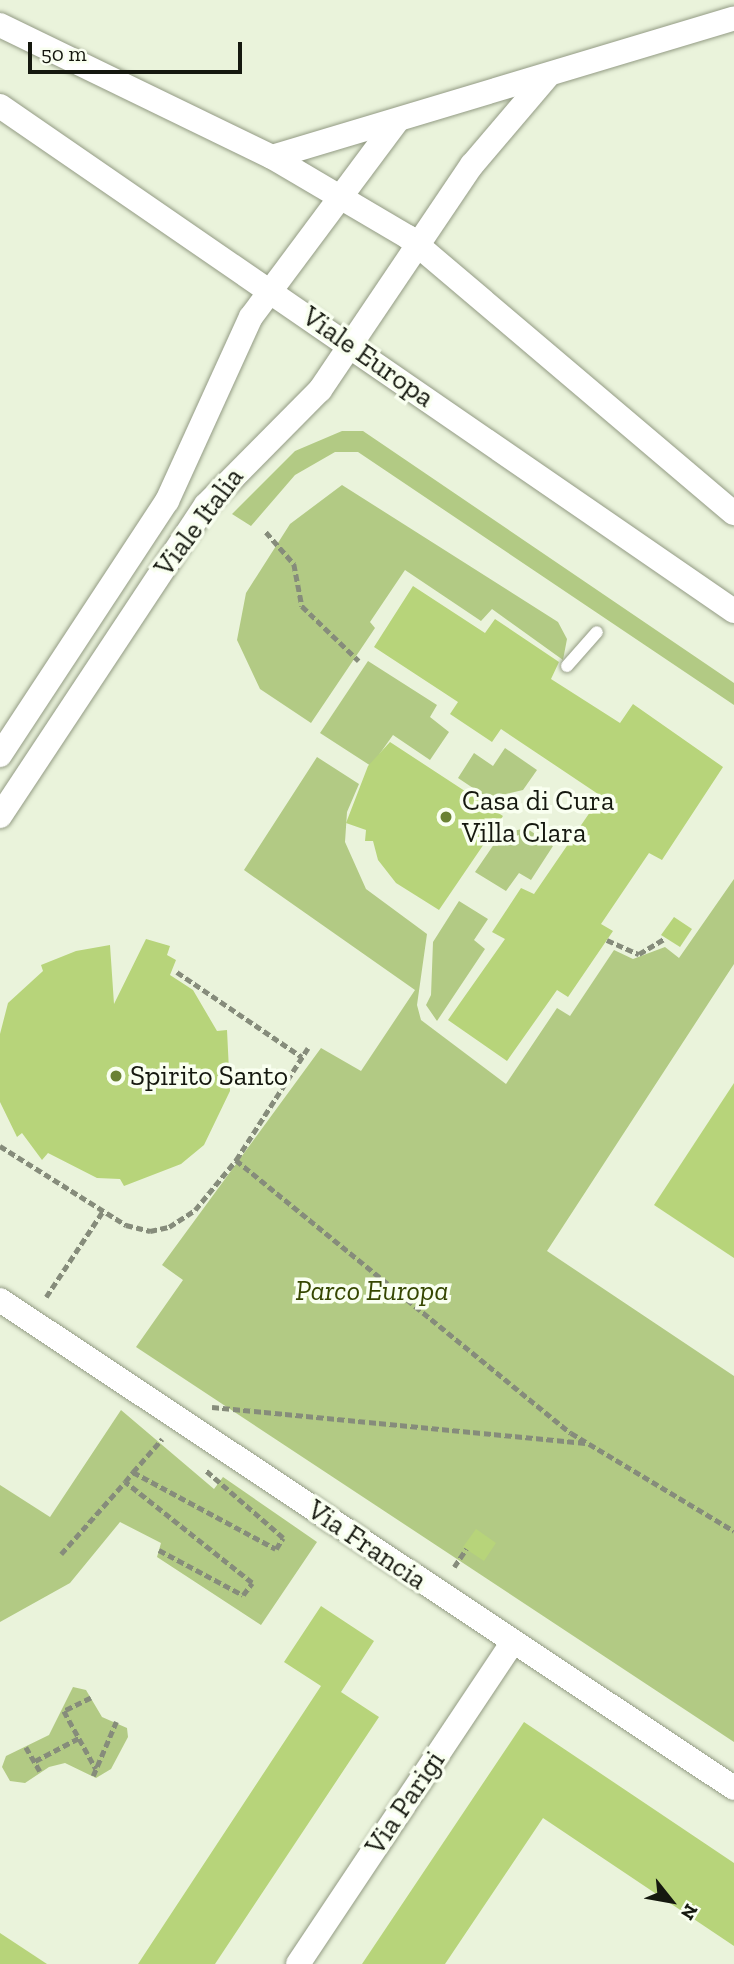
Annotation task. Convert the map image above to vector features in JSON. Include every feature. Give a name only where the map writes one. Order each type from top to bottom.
[{"type":"street","points":[[272,157],[547,77],[734,18]]},
{"type":"street","points":[[0,25],[272,157],[341,195],[419,245],[734,513]]},
{"type":"street","name":"Viale Italia","points":[[0,816],[206,505],[312,400],[483,150],[547,77]]},
{"type":"street","name":"Viale Europa","points":[[0,106],[271,289],[734,611]]},
{"type":"street","name":"Viale Italia","points":[[0,755],[167,501],[201,437],[236,345],[271,289],[397,121]]},
{"type":"street","name":"Via Francia","points":[[0,1300],[734,1788]]},
{"type":"street","name":"Via Parigi","points":[[298,1964],[513,1642]]},
{"type":"lane","points":[[567,666],[597,632]]},
{"type":"path","points":[[266,532],[293,564],[302,606],[359,661]]},
{"type":"path","points":[[607,940],[639,954],[666,938]]},
{"type":"path","points":[[177,972],[302,1057]]},
{"type":"path","points":[[0,1146],[126,1225],[150,1231],[169,1227],[195,1210],[236,1160],[308,1048]]},
{"type":"path","points":[[236,1160],[585,1443],[734,1531]]},
{"type":"path","points":[[46,1297],[103,1211]]},
{"type":"path","points":[[212,1407],[585,1443]]},
{"type":"path","points":[[155,1428],[174,1445]]},
{"type":"path","points":[[61,1554],[164,1436]]},
{"type":"path","points":[[133,1472],[276,1549],[283,1538],[194,1462]]},
{"type":"path","points":[[124,1482],[252,1583],[243,1595],[159,1550]]},
{"type":"path","points":[[454,1567],[466,1549]]},
{"type":"path","points":[[91,1698],[64,1711],[96,1769]]},
{"type":"path","points":[[93,1776],[116,1722]]},
{"type":"path","points":[[34,1762],[79,1738]]},
{"type":"path","points":[[26,1747],[40,1771]]},
{"type":"green space","points":[[342,431],[363,431],[734,683],[734,705],[358,452],[335,452],[295,475],[251,526],[232,514],[295,451]]},
{"type":"green space","points":[[342,485],[558,622],[567,639],[563,660],[492,609],[481,621],[405,570],[370,622],[375,628],[311,723],[260,689],[237,640],[246,593],[290,524]]},
{"type":"green space","points":[[368,661],[437,705],[430,717],[449,732],[430,760],[393,735],[371,766],[320,733]]},
{"type":"green space","points":[[505,748],[537,770],[523,790],[488,798],[458,778],[474,753],[493,766]]},
{"type":"green space","name":"Parco Europa","points":[[317,757],[359,784],[347,812],[345,842],[366,889],[427,934],[417,1005],[421,1020],[506,1084],[557,1008],[570,1016],[614,950],[633,959],[665,947],[679,958],[734,879],[734,964],[547,1251],[734,1376],[734,1742],[136,1347],[183,1280],[162,1265],[321,1048],[361,1071],[415,990],[244,870]]},
{"type":"green space","points":[[526,828],[553,846],[531,880],[519,873],[506,891],[475,872],[501,834]]},
{"type":"green space","points":[[459,901],[488,919],[474,940],[485,949],[437,1021],[426,1005],[431,995],[433,942]]},
{"type":"green space","points":[[121,1410],[214,1489],[223,1477],[317,1542],[261,1625],[157,1557],[161,1543],[120,1522],[70,1583],[0,1622],[0,1485],[50,1517]]},
{"type":"green space","points":[[73,1687],[86,1690],[102,1717],[127,1728],[128,1737],[111,1769],[96,1778],[65,1763],[49,1767],[25,1783],[10,1781],[2,1767],[6,1756],[49,1735]]},
{"type":"building","points":[[413,586],[485,633],[495,619],[559,662],[551,679],[620,723],[633,704],[723,767],[662,860],[649,853],[601,924],[613,931],[568,997],[557,990],[507,1061],[448,1020],[505,939],[492,932],[521,888],[534,894],[601,796],[501,729],[492,742],[450,714],[458,702],[374,647]]},
{"type":"building","points":[[390,742],[503,816],[439,910],[396,883],[378,860],[373,841],[365,841],[366,830],[346,823],[368,766]]},
{"type":"building","points":[[674,917],[692,929],[680,947],[661,935]]},
{"type":"building","name":"Spirito Santo","points":[[146,939],[170,946],[167,955],[176,960],[170,975],[193,990],[217,1031],[227,1030],[230,1091],[204,1145],[181,1164],[124,1186],[120,1179],[97,1178],[48,1153],[42,1160],[22,1133],[17,1137],[0,1102],[0,1034],[8,1003],[43,971],[41,965],[76,951],[110,945],[114,1004]]},
{"type":"building","points":[[734,1083],[734,1258],[654,1205]]},
{"type":"building","points":[[476,1529],[496,1543],[484,1561],[463,1547]]},
{"type":"building","points":[[321,1606],[374,1641],[341,1692],[379,1717],[215,1964],[138,1964],[321,1686],[284,1662]]},
{"type":"building","points":[[524,1722],[734,1863],[734,1946],[543,1818],[445,1964],[362,1964]]},
{"type":"building","points":[[0,1933],[47,1964],[0,1964]]},
{"type":"place","name":"Casa di Cura Villa Clara","points":[[446,817]]},
{"type":"place","name":"Spirito Santo","points":[[116,1076]]}]
